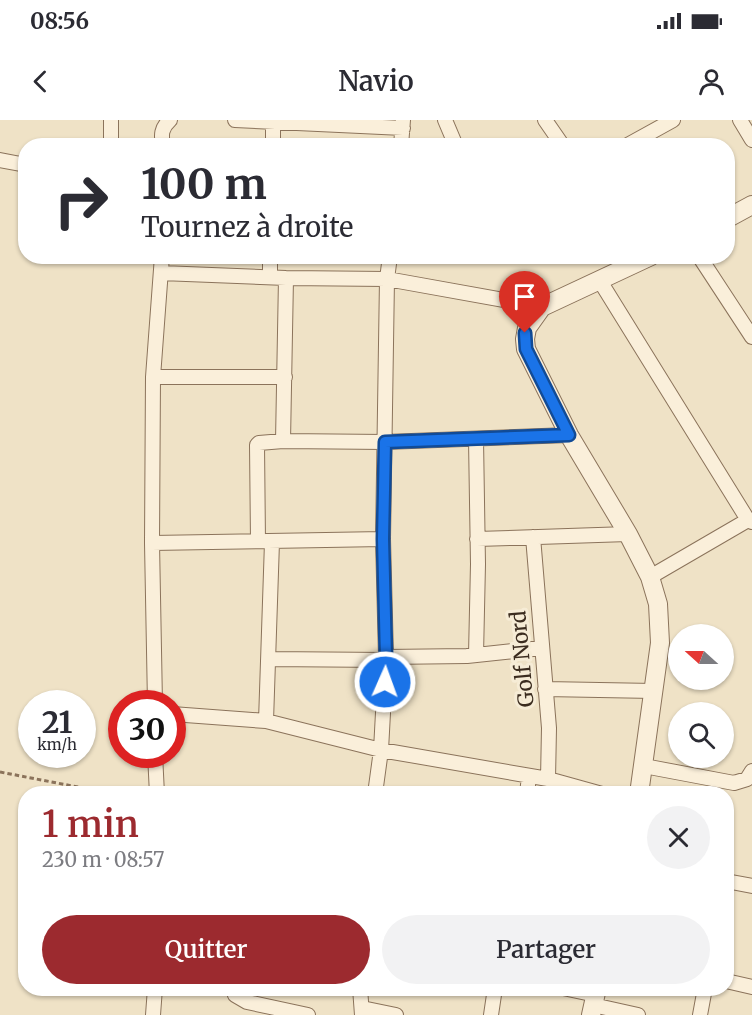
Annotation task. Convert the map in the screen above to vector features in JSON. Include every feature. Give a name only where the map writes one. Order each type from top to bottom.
[{"type":"street","points":[[111,120],[111,138]]},
{"type":"street","points":[[162,138],[164,125],[170,120]]},
{"type":"street","points":[[235,120],[403,124]]},
{"type":"street","points":[[445,120],[453,138]]},
{"type":"street","points":[[545,120],[557,138]]},
{"type":"street","points":[[641,138],[673,120]]},
{"type":"street","points":[[740,120],[752,140]]},
{"type":"street","points":[[273,121],[273,138]]},
{"type":"street","points":[[0,160],[18,163]]},
{"type":"street","points":[[735,214],[752,205]]},
{"type":"street","points":[[155,690],[152,543],[153,377],[161,264]]},
{"type":"street","points":[[270,264],[270,277]]},
{"type":"street","points":[[376,786],[381,750],[386,658],[383,539],[389,264]]},
{"type":"street","points":[[625,264],[600,281],[542,307],[527,328],[525,344],[569,435],[628,534],[650,577],[658,604],[660,643],[640,786]]},
{"type":"street","points":[[704,264],[752,337]]},
{"type":"street","points":[[160,273],[387,279],[542,307]]},
{"type":"street","points":[[283,441],[286,278]]},
{"type":"street","points":[[600,281],[750,521],[650,577]]},
{"type":"street","points":[[153,377],[285,377]]},
{"type":"street","points":[[258,542],[257,445],[261,442],[385,442],[569,435]]},
{"type":"street","points":[[476,439],[478,564],[476,655]]},
{"type":"street","points":[[477,539],[628,534]]},
{"type":"street","name":"Golf Nord","points":[[533,537],[549,728],[549,778]]},
{"type":"street","points":[[152,543],[383,539]]},
{"type":"street","points":[[266,721],[272,542]]},
{"type":"street","points":[[268,659],[476,655],[542,648]]},
{"type":"street","points":[[545,689],[654,691]]},
{"type":"street","points":[[186,715],[266,721],[381,750],[549,778],[576,786]]},
{"type":"street","points":[[644,766],[734,783],[747,779],[752,771]]},
{"type":"street","points":[[156,768],[157,786]]},
{"type":"street","points":[[528,786],[529,776]]},
{"type":"street","points":[[734,883],[752,886]]},
{"type":"street","points":[[734,983],[752,987]]},
{"type":"street","points":[[153,1015],[154,996]]},
{"type":"street","points":[[237,996],[247,1002],[308,1015]]},
{"type":"street","points":[[361,996],[362,1012],[396,1015]]},
{"type":"street","points":[[491,1015],[494,996]]},
{"type":"street","points":[[700,1015],[704,996]]},
{"type":"street","points":[[594,1001],[639,1015]]},
{"type":"path","points":[[0,772],[73,786]]},
{"type":"route","points":[[385,682],[383,539],[385,442],[569,435],[526,349],[525,333]]}]
